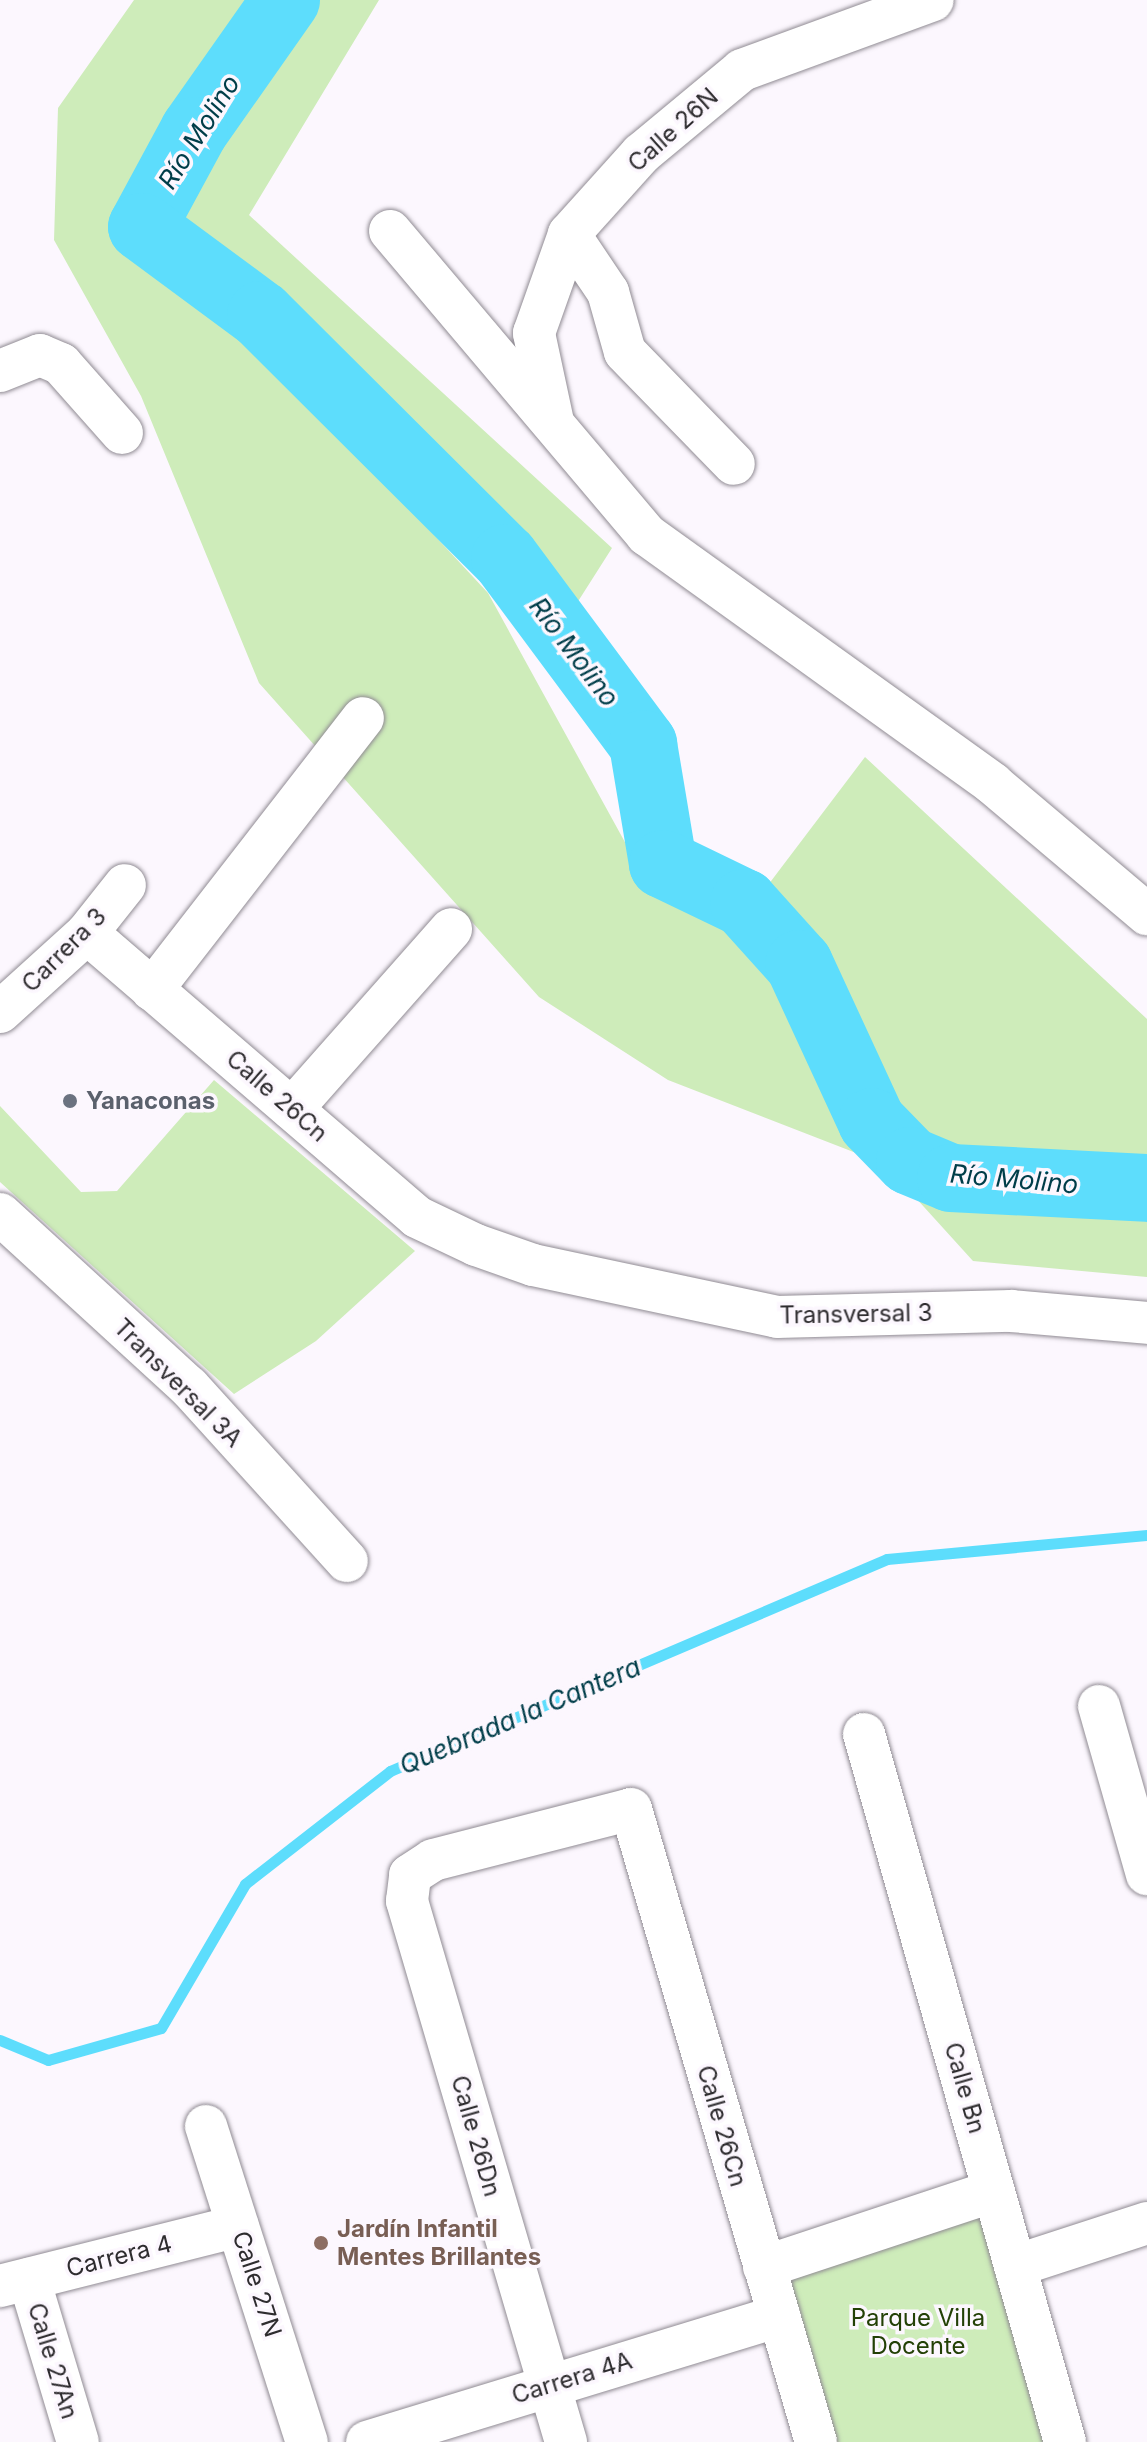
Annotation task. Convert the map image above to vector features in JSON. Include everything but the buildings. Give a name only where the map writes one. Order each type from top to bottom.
[{"type":"street","name":"Calle 26N","points":[[553,422],[534,333],[569,234],[641,154],[742,70],[933,0]]},
{"type":"street","points":[[390,231],[506,376],[553,422],[647,535],[993,784],[1147,914]]},
{"type":"street","points":[[569,234],[608,292],[625,352],[734,464]]},
{"type":"street","points":[[0,371],[40,355],[61,364],[122,433]]},
{"type":"street","points":[[152,990],[363,718]]},
{"type":"street","name":"Carrera 3","points":[[0,1012],[87,933],[125,885]]},
{"type":"street","points":[[292,1109],[451,929]]},
{"type":"street","name":"Calle 26Cn","points":[[87,933],[417,1217],[476,1245]]},
{"type":"street","name":"Transversal 3A","points":[[0,1214],[189,1387],[347,1561]]},
{"type":"street","name":"Transversal 3","points":[[476,1245],[533,1265],[777,1317],[1011,1311],[1147,1323]]},
{"type":"street","points":[[1099,1706],[1147,1874]]},
{"type":"street","name":"Calle Bn","points":[[864,1734],[1065,2442]]},
{"type":"street","name":"Calle 26Cn","points":[[631,1809],[816,2442]]},
{"type":"street","name":"Calle 26Dn","points":[[566,2442],[407,1901],[410,1875],[433,1860],[631,1809]]},
{"type":"street","name":"Calle 27N","points":[[206,2126],[307,2442]]},
{"type":"street","points":[[764,2267],[994,2191]]},
{"type":"street","points":[[1015,2266],[1147,2223]]},
{"type":"street","name":"Carrera 4","points":[[14,2283],[238,2226]]},
{"type":"street","name":"Calle 27An","points":[[14,2283],[78,2442]]},
{"type":"street","name":"Carrera 4A","points":[[367,2442],[779,2316]]},
{"type":"green space","points":[[134,0],[272,0],[118,236],[304,395],[488,593],[643,875],[706,902],[781,969],[893,1165],[959,1196],[1147,1203],[1147,1277],[973,1261],[895,1175],[869,1158],[668,1080],[539,997],[259,683],[141,396],[54,240],[58,108]]},
{"type":"green space","points":[[311,0],[379,0],[249,215],[612,548],[577,603],[466,492],[168,222]]},
{"type":"green space","points":[[865,757],[1147,1019],[1147,1156],[937,1155],[868,1076],[811,956],[759,897]]},
{"type":"green space","points":[[214,1080],[415,1251],[316,1341],[234,1394],[0,1182],[0,1106],[81,1192],[117,1191]]},
{"type":"green space","name":"Parque Villa Docente","points":[[994,2191],[1065,2442],[816,2442],[764,2267]]},
{"type":"waterway","name":"Río Molino","points":[[286,0],[194,131],[142,227],[261,315],[505,558],[643,744],[663,864],[744,903],[799,964],[872,1122],[910,1161],[951,1178],[1147,1188]]},
{"type":"waterway","name":"Quebrada la Cantera","points":[[0,2040],[48,2060],[161,2028],[245,1884],[390,1771],[887,1559],[1147,1535]]},
{"type":"place","name":"Yanaconas","points":[[70,1101]]},
{"type":"place","name":"Jardín Infantil Mentes Brillantes","points":[[321,2243]]}]
